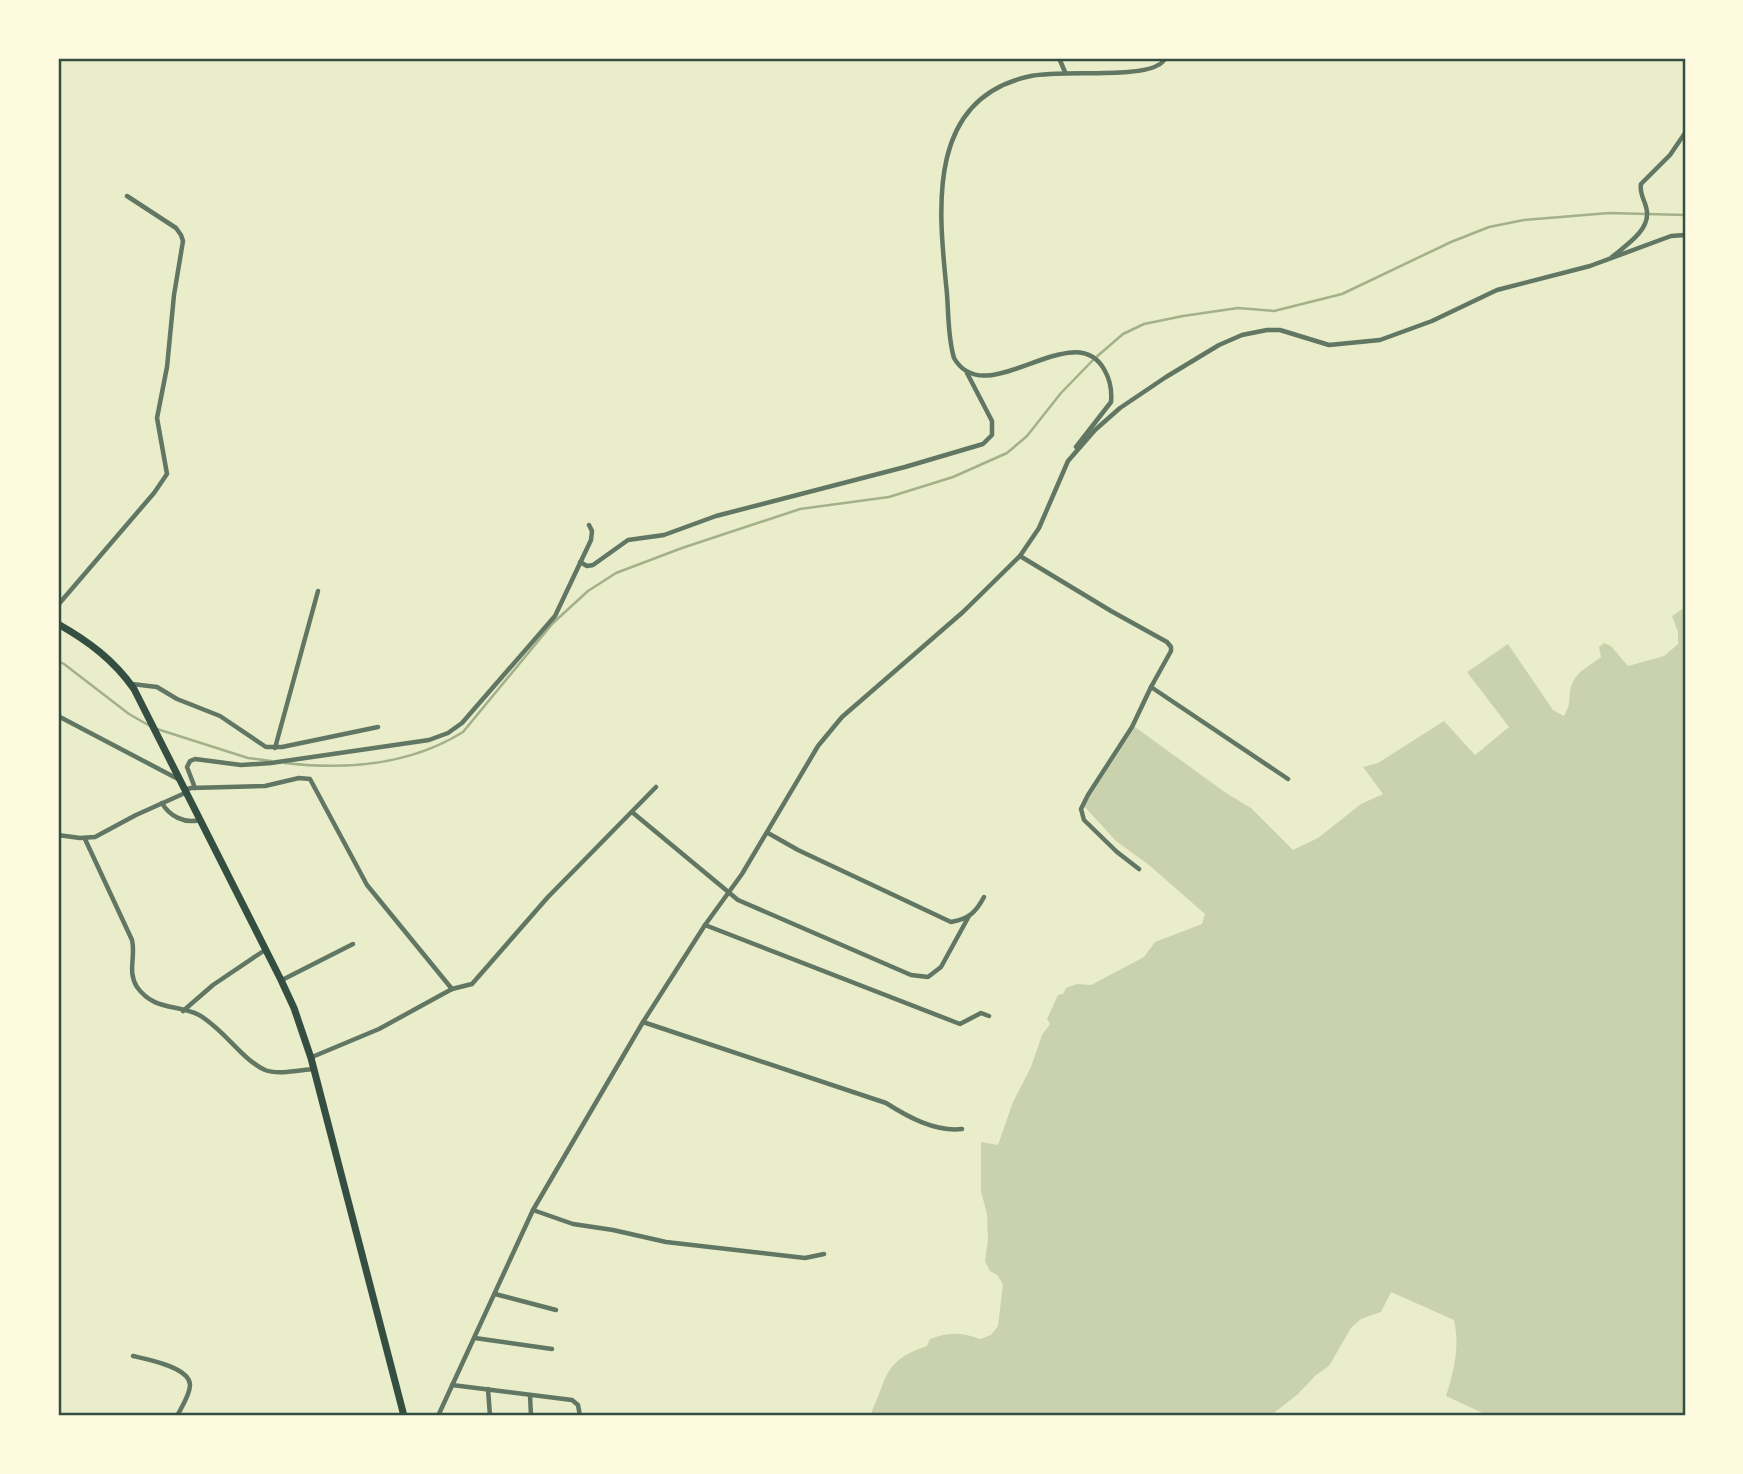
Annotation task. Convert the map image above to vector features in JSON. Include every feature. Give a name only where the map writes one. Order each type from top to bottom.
[{"type":"main road","points":[[58,624],[94,646],[120,670],[132,687],[294,1008],[311,1058],[404,1416]]},
{"type":"street","points":[[1059,58],[1065,72]]},
{"type":"street","points":[[580,562],[587,566],[593,565],[628,540],[664,535],[716,516],[983,444],[992,435],[992,421],[967,372],[960,367],[953,353],[942,245],[940,195],[947,153],[961,122],[972,107],[991,91],[1030,76],[1065,72],[1139,71],[1158,65],[1166,58]]},
{"type":"street","points":[[1609,260],[1642,229],[1647,210],[1641,197],[1641,184],[1670,155],[1685,133]]},
{"type":"street","points":[[58,605],[147,502],[167,474],[157,418],[167,368],[174,295],[183,241],[176,228],[127,195]]},
{"type":"street","points":[[1074,451],[1119,408],[1219,345],[1242,335],[1280,330],[1329,345],[1380,340],[1432,321],[1497,290],[1609,260],[1671,236],[1685,235]]},
{"type":"street","points":[[438,1416],[533,1210],[643,1022],[768,833],[818,746],[831,728],[864,696],[963,612],[1020,556],[1039,528],[1077,443],[1111,402],[1107,375],[1093,356],[1078,352],[1031,362],[1009,372],[991,375],[967,372]]},
{"type":"street","points":[[195,788],[187,767],[190,761],[195,759],[241,765],[271,763],[396,746],[429,740],[448,733],[473,712],[555,616],[591,540],[592,531],[589,525]]},
{"type":"street","points":[[1020,556],[1171,645],[1171,651],[1132,727],[1081,809],[1084,820],[1139,869]]},
{"type":"street","points":[[275,748],[318,592]]},
{"type":"street","points":[[132,687],[158,687],[177,699],[220,716],[264,745],[275,748],[378,727]]},
{"type":"street","points":[[1151,687],[1288,779]]},
{"type":"street","points":[[58,716],[179,780]]},
{"type":"street","points":[[58,835],[85,839],[105,833],[195,788],[265,786],[299,778],[310,779],[367,886],[452,989]]},
{"type":"street","points":[[311,1058],[379,1029],[452,989],[472,984],[548,897],[656,787]]},
{"type":"street","points":[[162,803],[167,811],[179,818],[189,822],[199,820]]},
{"type":"street","points":[[632,812],[729,893],[752,906],[922,978],[935,973],[945,962],[970,916],[984,897]]},
{"type":"street","points":[[768,833],[941,918],[951,922],[970,916]]},
{"type":"street","points":[[85,839],[132,940],[134,950],[130,967],[132,978],[139,989],[163,1007],[200,1016],[268,1071],[313,1069]]},
{"type":"street","points":[[705,925],[960,1024],[981,1013],[989,1016]]},
{"type":"street","points":[[281,980],[353,944]]},
{"type":"street","points":[[183,1011],[213,985],[266,949]]},
{"type":"street","points":[[643,1022],[886,1103],[922,1123],[950,1130],[962,1129]]},
{"type":"street","points":[[533,1210],[580,1226],[613,1230],[666,1242],[805,1258],[824,1254]]},
{"type":"street","points":[[495,1294],[556,1310]]},
{"type":"street","points":[[475,1338],[552,1349]]},
{"type":"street","points":[[133,1356],[173,1368],[188,1378],[189,1390],[177,1416]]},
{"type":"street","points":[[452,1385],[575,1402],[580,1416]]},
{"type":"street","points":[[488,1389],[490,1416]]},
{"type":"street","points":[[530,1395],[531,1416]]},
{"type":"green space","points":[[1685,607],[1685,1416],[1489,1416],[1446,1396],[1455,1359],[1454,1320],[1391,1292],[1381,1312],[1361,1319],[1351,1328],[1329,1366],[1270,1416],[870,1416],[888,1372],[902,1358],[927,1346],[930,1339],[955,1334],[980,1339],[991,1335],[998,1326],[1003,1284],[997,1275],[990,1271],[985,1261],[988,1240],[987,1214],[981,1191],[981,1142],[998,1145],[1013,1102],[1031,1067],[1042,1035],[1050,1024],[1047,1019],[1058,995],[1077,984],[1091,985],[1144,957],[1155,942],[1202,924],[1205,914],[1149,865],[1116,841],[1084,806],[1135,727],[1251,808],[1293,850],[1318,838],[1361,804],[1383,794],[1363,767],[1378,763],[1444,721],[1475,755],[1509,727],[1467,672],[1508,644],[1553,710],[1564,716],[1574,679],[1601,657],[1599,647],[1604,643],[1611,646],[1628,666],[1664,656],[1678,644],[1678,632],[1672,616]]},
{"type":"waterway","points":[[285,763],[354,765],[399,758],[443,743],[463,732],[553,623],[588,591],[616,573],[800,509],[889,497],[953,477],[1007,453],[1027,436],[1061,393],[1094,359],[1123,334],[1144,324],[1238,308],[1274,311],[1342,294],[1451,242],[1489,227],[1524,220],[1609,213],[1685,215]]},
{"type":"waterway","points":[[58,661],[129,714],[150,726]]},
{"type":"waterway","points":[[157,729],[248,758],[271,761]]}]
